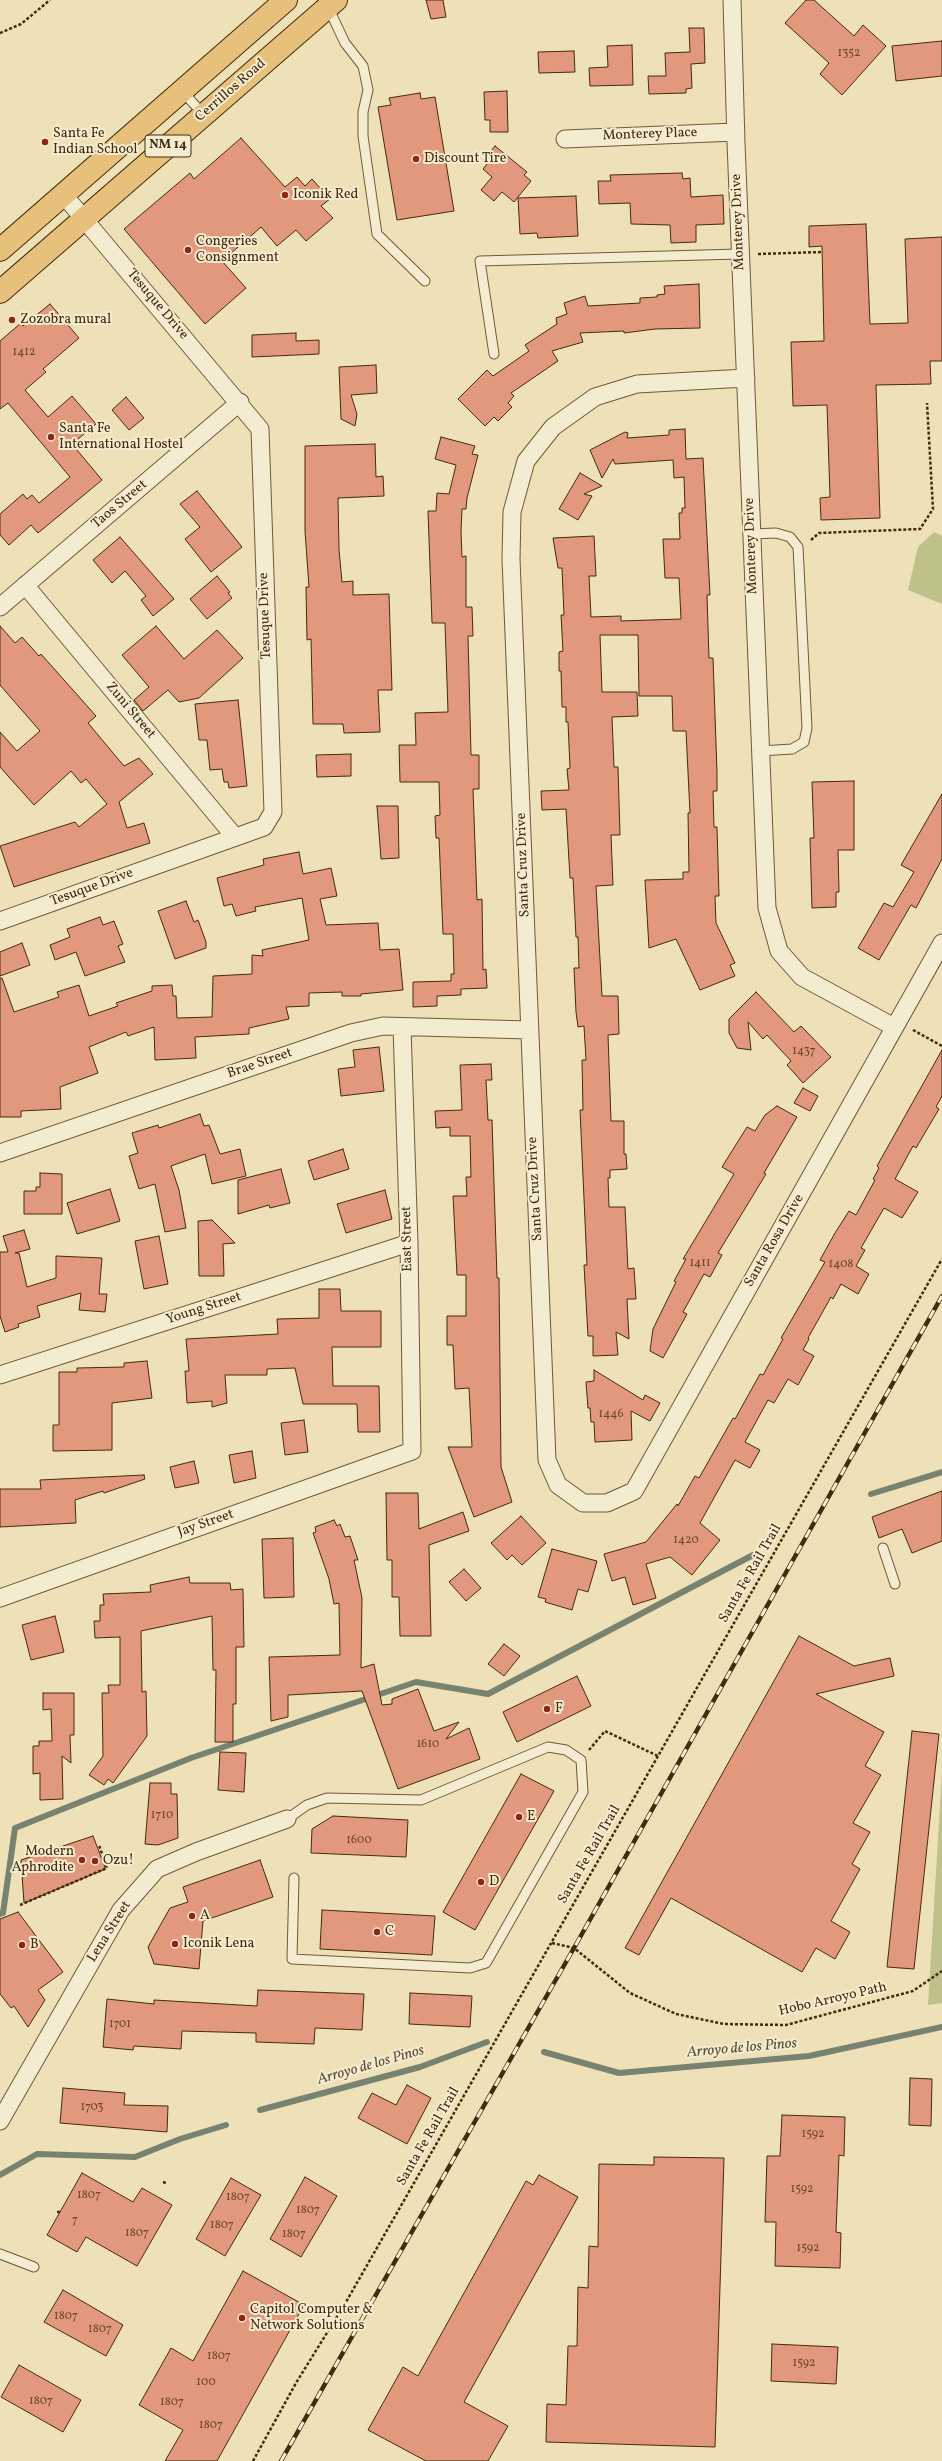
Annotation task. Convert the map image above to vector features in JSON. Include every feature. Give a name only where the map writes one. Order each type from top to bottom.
[{"type":"main road","name":"NM 14","points":[[0,250],[286,0]]},
{"type":"main road","name":"Cerrillos Road","points":[[0,292],[332,4]]},
{"type":"street","name":"Monterey Drive","points":[[732,0],[735,132],[747,254],[746,378],[767,908],[779,951],[802,977],[894,1028]]},
{"type":"street","name":"Monterey Place","points":[[565,139],[735,132]]},
{"type":"street","name":"Tesuque Drive","points":[[2,917],[264,827],[273,812],[260,429],[240,402],[63,194]]},
{"type":"street","name":"Santa Cruz Drive","points":[[583,1503],[558,1485],[547,1460],[511,559],[512,512],[526,461],[553,427],[595,397],[637,384],[746,378]]},
{"type":"street","name":"Taos Street","points":[[0,607],[240,402]]},
{"type":"street","name":"Zuni Street","points":[[25,585],[235,837]]},
{"type":"street","name":"Santa Rosa Drive","points":[[583,1503],[607,1503],[634,1491],[942,943]]},
{"type":"street","name":"Brae Street","points":[[0,1153],[351,1033],[383,1026],[529,1030]]},
{"type":"street","name":"East Street","points":[[402,1026],[409,1243],[412,1451]]},
{"type":"street","name":"Young Street","points":[[0,1375],[409,1243]]},
{"type":"street","name":"Jay Street","points":[[0,1598],[412,1451]]},
{"type":"street","name":"Lena Street","points":[[0,2121],[121,1910],[157,1869],[196,1852],[287,1819]]},
{"type":"lane","points":[[332,4],[345,43],[363,66],[368,90],[363,112],[363,136],[377,234],[425,281]]},
{"type":"lane","points":[[182,91],[204,115]]},
{"type":"lane","points":[[494,354],[480,261],[747,254]]},
{"type":"lane","points":[[751,534],[776,533],[790,537],[798,547],[807,728],[804,742],[792,749],[760,751]]},
{"type":"lane","points":[[883,1548],[895,1584]]},
{"type":"lane","points":[[287,1819],[307,1805],[327,1798],[421,1800],[548,1747],[566,1750],[581,1760],[583,1792],[486,1963],[470,1968],[292,1959],[294,1878]]},
{"type":"lane","points":[[0,2254],[34,2267]]},
{"type":"path","points":[[0,33],[21,24],[50,0]]},
{"type":"path","points":[[747,254],[822,252]]},
{"type":"path","points":[[811,540],[819,533],[920,529],[933,509],[927,403]]},
{"type":"path","points":[[894,1028],[909,1028],[942,1046]]},
{"type":"path","name":"Santa Fe Rail Trail","points":[[254,2461],[296,2383],[346,2302],[942,1259]]},
{"type":"path","points":[[581,1760],[605,1731],[658,1756]]},
{"type":"path","points":[[20,1906],[107,1868],[99,1845]]},
{"type":"path","name":"Hobo Arroyo Path","points":[[552,1943],[574,1948],[630,1993],[676,2014],[724,2024],[786,2025],[913,1991],[942,1971]]},
{"type":"green space","points":[[934,532],[942,536],[942,604],[908,590],[918,547]]},
{"type":"green space","points":[[942,1772],[942,2003],[928,2005]]},
{"type":"building","points":[[426,0],[443,0],[446,17],[431,19]]},
{"type":"building","points":[[806,0],[814,0],[854,36],[863,25],[886,46],[842,95],[820,74],[829,63],[785,23]]},
{"type":"building","points":[[689,28],[704,28],[705,63],[691,64],[692,88],[686,89],[686,93],[649,94],[648,76],[666,76],[665,53],[690,52]]},
{"type":"building","points":[[942,41],[942,76],[896,81],[892,46]]},
{"type":"building","points":[[632,45],[633,85],[590,86],[589,68],[608,67],[607,46]]},
{"type":"building","points":[[574,51],[575,72],[539,73],[538,52]]},
{"type":"building","points":[[507,91],[508,132],[490,132],[490,120],[485,120],[484,92]]},
{"type":"building","name":"Discount Tire","points":[[420,93],[421,99],[435,97],[454,211],[397,220],[378,107],[391,105],[389,98]]},
{"type":"building","points":[[241,138],[285,187],[297,177],[305,186],[312,179],[330,199],[321,206],[333,218],[306,241],[296,230],[277,246],[261,227],[222,261],[246,288],[205,324],[124,229],[190,173],[194,179]]},
{"type":"building","points":[[495,146],[527,172],[524,175],[531,181],[514,202],[502,192],[494,201],[481,190],[492,177],[483,169],[487,164],[483,161]]},
{"type":"building","points":[[682,173],[683,179],[690,178],[691,197],[723,195],[724,224],[696,225],[696,242],[671,243],[670,225],[631,224],[630,203],[599,204],[598,181],[611,181],[610,175]]},
{"type":"building","points":[[576,196],[578,236],[538,238],[537,233],[520,234],[518,198]]},
{"type":"building","points":[[866,224],[870,324],[908,323],[905,239],[942,237],[942,361],[930,361],[931,384],[876,385],[880,518],[821,520],[820,498],[830,497],[827,405],[793,406],[791,342],[824,341],[822,246],[809,247],[809,226]]},
{"type":"building","points":[[699,284],[700,328],[655,329],[624,333],[624,331],[580,333],[583,342],[552,351],[558,361],[511,393],[514,396],[508,403],[512,407],[498,421],[494,417],[485,426],[458,399],[487,370],[493,376],[529,351],[525,345],[557,324],[556,318],[567,314],[564,303],[585,296],[588,306],[640,303],[640,298],[657,297],[657,295],[665,294],[664,286]]},
{"type":"building","points":[[50,304],[79,338],[43,369],[46,372],[25,390],[48,417],[72,396],[96,424],[72,444],[102,480],[38,533],[31,525],[9,545],[0,535],[0,514],[23,494],[27,499],[32,495],[39,503],[70,477],[8,403],[0,409],[0,341],[21,323],[23,326]]},
{"type":"building","points":[[296,333],[296,341],[319,340],[319,354],[252,357],[252,335]]},
{"type":"building","points":[[376,365],[377,393],[351,395],[357,414],[355,426],[341,419],[339,367]]},
{"type":"building","points":[[126,397],[144,418],[129,430],[112,410]]},
{"type":"building","points":[[685,429],[686,459],[703,458],[710,595],[707,595],[709,658],[713,658],[717,772],[717,791],[713,791],[714,827],[717,827],[719,896],[715,896],[716,923],[735,963],[730,965],[735,976],[700,990],[676,939],[649,948],[645,880],[683,879],[683,872],[689,872],[688,813],[690,813],[686,731],[673,731],[672,696],[639,696],[638,635],[600,635],[602,692],[637,692],[638,716],[612,717],[614,767],[618,767],[620,835],[611,835],[613,885],[596,886],[602,996],[618,996],[619,1034],[608,1035],[611,1121],[624,1121],[624,1154],[626,1154],[627,1169],[610,1170],[610,1178],[608,1178],[609,1207],[625,1207],[628,1269],[634,1268],[636,1299],[627,1299],[629,1339],[616,1332],[618,1355],[593,1356],[593,1336],[588,1336],[584,1265],[587,1265],[580,1110],[583,1110],[582,1060],[586,1060],[584,1026],[578,1027],[576,1012],[574,968],[579,968],[573,878],[570,878],[566,809],[542,810],[541,791],[569,790],[567,769],[570,768],[568,722],[566,722],[566,707],[562,707],[561,671],[559,671],[559,652],[563,651],[561,615],[564,615],[562,568],[558,568],[553,538],[594,536],[596,576],[589,576],[591,617],[621,616],[621,621],[681,619],[679,578],[665,578],[663,539],[680,539],[679,513],[682,513],[682,508],[685,508],[684,477],[674,478],[673,460],[615,464],[613,459],[602,478],[590,450],[625,432],[628,433],[627,438],[669,435],[669,430]]},
{"type":"building","points":[[441,437],[475,446],[472,454],[478,455],[467,498],[466,509],[462,509],[461,531],[462,557],[466,556],[466,607],[472,607],[473,636],[468,636],[471,755],[479,755],[479,789],[473,789],[477,900],[482,899],[483,970],[486,969],[487,988],[461,989],[461,995],[437,996],[437,1006],[413,1007],[413,982],[451,981],[451,974],[454,974],[453,934],[443,934],[439,838],[436,838],[435,816],[440,815],[439,782],[400,782],[399,745],[416,745],[415,713],[448,712],[445,623],[432,623],[428,511],[436,511],[437,493],[449,494],[456,465],[435,459]]},
{"type":"building","points":[[375,444],[376,477],[383,476],[384,496],[338,498],[339,550],[342,582],[353,581],[353,595],[389,594],[392,690],[378,690],[380,732],[344,733],[343,724],[313,724],[311,639],[307,640],[306,587],[309,587],[305,531],[305,446]]},
{"type":"building","points":[[580,473],[602,486],[584,494],[592,496],[578,520],[559,509]]},
{"type":"building","points":[[197,491],[242,547],[211,572],[185,539],[200,527],[180,504]]},
{"type":"building","points":[[120,537],[174,599],[153,616],[141,600],[146,596],[125,571],[112,583],[93,560]]},
{"type":"building","points":[[217,576],[230,592],[228,593],[232,598],[207,619],[190,599]]},
{"type":"building","points":[[0,626],[15,643],[22,637],[39,656],[41,654],[96,716],[88,723],[124,766],[139,758],[153,774],[119,802],[127,828],[144,823],[150,843],[14,887],[0,846],[75,822],[79,827],[107,804],[86,779],[81,783],[71,771],[34,805],[0,767],[0,732],[17,751],[40,731],[0,685]]},
{"type":"building","points":[[156,626],[184,659],[217,630],[243,658],[199,698],[179,702],[168,690],[143,711],[134,700],[149,687],[122,655]]},
{"type":"building","points":[[238,700],[247,786],[229,788],[228,782],[224,782],[222,769],[210,770],[207,740],[199,740],[195,704]]},
{"type":"building","points":[[351,754],[351,776],[317,777],[316,755]]},
{"type":"building","points":[[854,781],[854,850],[838,850],[839,892],[836,892],[836,907],[812,908],[810,838],[814,838],[812,782]]},
{"type":"building","points":[[942,794],[942,859],[916,908],[911,905],[879,960],[858,948],[884,903],[893,907],[914,872],[901,865]]},
{"type":"building","points":[[377,806],[398,806],[399,858],[381,859]]},
{"type":"building","points":[[299,852],[303,874],[331,868],[337,896],[320,899],[326,925],[378,923],[380,950],[399,949],[403,990],[361,994],[361,996],[342,996],[342,992],[309,993],[309,1006],[286,1007],[289,1019],[249,1028],[249,1034],[195,1037],[196,1058],[155,1060],[154,1027],[128,1036],[126,1032],[89,1047],[98,1073],[60,1087],[61,1109],[21,1111],[21,1117],[0,1117],[0,978],[2,978],[14,1012],[59,997],[57,992],[79,985],[89,1016],[118,1006],[116,1003],[152,991],[152,986],[172,985],[173,996],[176,996],[177,1018],[212,1017],[213,976],[252,974],[252,955],[263,956],[262,950],[309,940],[302,898],[255,907],[256,911],[236,916],[232,904],[224,906],[217,878],[264,865],[263,859]]},
{"type":"building","points":[[186,901],[194,922],[198,920],[206,942],[206,948],[175,959],[158,911]]},
{"type":"building","points":[[100,917],[103,925],[114,921],[123,944],[118,946],[125,962],[85,976],[76,952],[55,960],[50,945],[70,937],[67,929]]},
{"type":"building","points":[[22,943],[30,965],[0,976],[0,952]]},
{"type":"building","points":[[756,992],[794,1032],[801,1026],[831,1057],[803,1083],[787,1065],[791,1061],[767,1035],[763,1039],[748,1022],[751,1050],[737,1048],[729,1033],[729,1019]]},
{"type":"building","points":[[379,1047],[384,1091],[341,1096],[338,1069],[355,1067],[353,1050]]},
{"type":"building","points":[[942,1050],[942,1096],[936,1107],[939,1109],[916,1148],[913,1146],[895,1179],[918,1192],[902,1218],[884,1208],[861,1248],[865,1250],[856,1266],[869,1274],[858,1294],[841,1284],[833,1299],[831,1297],[808,1338],[809,1339],[803,1350],[814,1356],[798,1385],[788,1379],[774,1403],[768,1400],[745,1442],[760,1450],[750,1468],[735,1460],[700,1523],[720,1540],[692,1575],[670,1557],[646,1564],[656,1598],[633,1605],[625,1577],[612,1581],[604,1554],[646,1542],[677,1504],[678,1506],[695,1476],[699,1478],[733,1418],[735,1419],[760,1374],[763,1375],[783,1339],[781,1338],[825,1262],[820,1260],[835,1233],[849,1211],[856,1215],[875,1180],[873,1179],[879,1168],[877,1166]]},
{"type":"building","points":[[491,1064],[492,1080],[486,1080],[488,1120],[492,1120],[497,1278],[499,1278],[501,1467],[512,1502],[474,1517],[448,1447],[472,1447],[469,1388],[455,1389],[453,1345],[447,1345],[447,1316],[466,1316],[466,1275],[457,1275],[453,1196],[467,1196],[466,1177],[471,1177],[470,1136],[450,1136],[450,1127],[436,1128],[435,1111],[462,1110],[460,1065]]},
{"type":"building","points":[[803,1088],[818,1096],[810,1111],[794,1103]]},
{"type":"building","points":[[777,1106],[797,1117],[764,1173],[766,1174],[718,1253],[722,1255],[710,1277],[704,1274],[683,1312],[687,1314],[663,1358],[650,1351],[653,1329],[676,1282],[674,1281],[686,1259],[683,1259],[734,1174],[722,1167],[747,1127],[755,1131],[765,1115]]},
{"type":"building","points":[[200,1114],[204,1126],[209,1125],[220,1154],[240,1149],[246,1176],[212,1184],[205,1154],[171,1166],[179,1190],[186,1228],[165,1232],[155,1184],[139,1189],[129,1156],[138,1153],[132,1133],[158,1125],[159,1128]]},
{"type":"building","points":[[343,1149],[349,1169],[314,1180],[308,1161]]},
{"type":"building","points":[[281,1169],[290,1203],[270,1208],[269,1205],[238,1214],[238,1180]]},
{"type":"building","points":[[40,1173],[62,1174],[62,1214],[24,1214],[24,1191],[36,1191],[36,1187],[40,1187]]},
{"type":"building","points":[[110,1189],[120,1221],[77,1234],[67,1203]]},
{"type":"building","points":[[385,1190],[392,1219],[346,1233],[337,1204]]},
{"type":"building","points":[[212,1220],[235,1243],[223,1244],[224,1276],[199,1276],[198,1221]]},
{"type":"building","points":[[24,1230],[30,1249],[15,1253],[19,1253],[27,1287],[56,1278],[56,1256],[102,1258],[99,1294],[107,1294],[105,1312],[79,1310],[81,1293],[37,1306],[40,1317],[18,1324],[19,1327],[5,1332],[0,1316],[0,1252],[8,1252],[3,1236]]},
{"type":"building","points":[[159,1236],[168,1284],[144,1289],[135,1241]]},
{"type":"building","points":[[319,1289],[340,1289],[341,1311],[381,1311],[381,1347],[332,1347],[333,1386],[379,1386],[380,1432],[358,1432],[357,1404],[303,1404],[295,1368],[267,1369],[267,1375],[225,1375],[227,1403],[212,1407],[212,1401],[187,1403],[185,1371],[189,1371],[186,1339],[278,1334],[277,1319],[319,1318]]},
{"type":"building","points":[[147,1361],[152,1398],[112,1403],[112,1450],[53,1451],[53,1425],[59,1425],[59,1372],[77,1372],[77,1368],[124,1367],[124,1363]]},
{"type":"building","points":[[594,1370],[643,1400],[645,1395],[660,1403],[650,1421],[631,1411],[632,1440],[595,1442],[594,1422],[591,1422],[590,1408],[588,1408],[586,1382],[594,1381]]},
{"type":"building","points":[[304,1420],[308,1452],[285,1455],[281,1423]]},
{"type":"building","points":[[252,1451],[256,1478],[234,1483],[229,1455]]},
{"type":"building","points":[[194,1461],[199,1483],[175,1488],[170,1467]]},
{"type":"building","points":[[144,1475],[145,1479],[104,1493],[103,1491],[75,1500],[76,1523],[0,1527],[0,1489],[41,1489],[40,1480]]},
{"type":"building","points":[[942,1491],[942,1541],[912,1553],[902,1529],[879,1538],[872,1517]]},
{"type":"building","points":[[386,1493],[418,1493],[419,1529],[463,1512],[469,1531],[429,1545],[431,1636],[400,1636],[399,1597],[392,1597],[392,1560],[387,1560]]},
{"type":"building","points":[[521,1516],[546,1543],[522,1565],[512,1555],[507,1560],[491,1543]]},
{"type":"building","points":[[334,1520],[337,1526],[340,1524],[345,1537],[350,1536],[358,1560],[354,1560],[362,1598],[361,1668],[374,1664],[382,1705],[392,1704],[392,1699],[418,1689],[434,1731],[459,1722],[446,1739],[469,1728],[480,1759],[398,1789],[362,1691],[288,1695],[288,1717],[271,1721],[269,1657],[340,1655],[339,1603],[334,1604],[329,1579],[313,1533],[316,1532],[315,1527]]},
{"type":"building","points":[[293,1538],[294,1597],[264,1598],[262,1539]]},
{"type":"building","points":[[552,1549],[597,1561],[588,1592],[578,1589],[572,1610],[545,1602],[546,1599],[538,1597]]},
{"type":"building","points":[[464,1569],[481,1588],[466,1601],[449,1582]]},
{"type":"building","points":[[189,1577],[190,1583],[230,1583],[231,1590],[243,1589],[244,1647],[236,1647],[236,1704],[233,1704],[233,1742],[215,1742],[216,1670],[213,1670],[212,1616],[141,1631],[142,1692],[146,1691],[147,1736],[113,1783],[108,1779],[104,1785],[89,1775],[103,1756],[102,1693],[109,1693],[108,1685],[120,1685],[120,1637],[95,1638],[94,1621],[100,1621],[100,1605],[104,1605],[103,1594],[151,1592],[150,1585]]},
{"type":"building","points":[[55,1616],[64,1652],[31,1660],[22,1625]]},
{"type":"building","points":[[799,1636],[854,1666],[890,1658],[894,1676],[816,1694],[884,1732],[865,1766],[881,1775],[853,1823],[870,1832],[852,1864],[860,1869],[831,1921],[850,1932],[835,1959],[816,1948],[802,1972],[671,1898],[639,1955],[625,1948]]},
{"type":"building","points":[[504,1644],[520,1656],[504,1676],[488,1664]]},
{"type":"building","name":"F","points":[[577,1676],[591,1706],[517,1742],[503,1712]]},
{"type":"building","points":[[43,1693],[74,1693],[74,1735],[70,1735],[71,1763],[62,1756],[63,1799],[40,1800],[40,1773],[33,1774],[33,1746],[39,1746],[39,1741],[52,1741],[51,1709],[43,1710]]},
{"type":"building","points":[[912,1731],[939,1734],[914,1969],[887,1967]]},
{"type":"building","points":[[220,1752],[246,1753],[244,1792],[218,1790]]},
{"type":"building","points":[[521,1774],[554,1791],[475,1930],[443,1912]]},
{"type":"building","points":[[150,1783],[171,1783],[171,1794],[177,1794],[178,1838],[158,1845],[145,1844]]},
{"type":"building","points":[[333,1816],[408,1820],[406,1857],[311,1853],[312,1829]]},
{"type":"building","points":[[93,1836],[105,1867],[103,1870],[24,1903],[21,1860]]},
{"type":"building","name":"A","points":[[260,1860],[273,1897],[203,1921],[199,1969],[154,1964],[148,1947],[170,1908],[188,1902],[183,1887]]},
{"type":"building","name":"C","points":[[322,1910],[435,1916],[432,1955],[320,1949]]},
{"type":"building","name":"B","points":[[18,1912],[63,1972],[38,1990],[45,2000],[28,2027],[14,2006],[11,2008],[0,1994],[0,1919]]},
{"type":"building","points":[[258,1990],[364,1994],[362,2030],[315,2028],[314,2044],[256,2042],[256,2033],[182,2031],[181,2049],[134,2046],[133,2050],[103,2047],[107,1999],[154,2004],[154,2000],[257,2006]]},
{"type":"building","points":[[410,1993],[472,1996],[470,2027],[409,2024]]},
{"type":"building","points":[[910,2078],[932,2079],[931,2126],[909,2125]]},
{"type":"building","points":[[407,2085],[431,2098],[407,2144],[358,2118],[372,2093],[396,2105]]},
{"type":"building","points":[[63,2088],[125,2093],[124,2105],[168,2106],[167,2132],[60,2123]]},
{"type":"building","points":[[782,2115],[845,2117],[844,2156],[839,2155],[836,2232],[841,2233],[840,2268],[775,2266],[776,2222],[765,2222],[767,2156],[780,2156]]},
{"type":"building","points":[[654,2157],[724,2158],[715,2447],[546,2442],[547,2404],[566,2405],[568,2346],[577,2346],[578,2287],[588,2288],[589,2246],[598,2247],[599,2164],[654,2165]]},
{"type":"building","points":[[82,2173],[133,2202],[142,2188],[172,2205],[137,2266],[86,2237],[77,2252],[47,2235]]},
{"type":"building","points":[[539,2175],[578,2197],[464,2402],[508,2426],[488,2461],[426,2461],[368,2430],[403,2367],[418,2376],[526,2181],[533,2185]]},
{"type":"building","points":[[305,2177],[337,2196],[301,2257],[270,2239]]},
{"type":"building","points":[[231,2178],[261,2195],[225,2256],[196,2239]]},
{"type":"building","points":[[243,2271],[304,2305],[217,2461],[165,2461],[183,2430],[139,2405],[171,2348],[193,2361]]},
{"type":"building","points":[[63,2290],[123,2325],[106,2356],[44,2322]]},
{"type":"building","points":[[772,2344],[838,2347],[836,2384],[771,2381]]},
{"type":"building","points":[[19,2365],[81,2400],[63,2432],[1,2397]]},
{"type":"waterway","points":[[871,1494],[942,1472]]},
{"type":"waterway","points":[[0,1914],[3,1913],[15,1828],[191,1758],[416,1682],[488,1694],[753,1555]]},
{"type":"waterway","name":"Arroyo de los Pinos","points":[[544,2052],[619,2073],[809,2056],[942,2027]]},
{"type":"waterway","name":"Arroyo de los Pinos","points":[[260,2110],[420,2067],[487,2042]]},
{"type":"waterway","name":"Arroyo de los Pinos","points":[[0,2175],[37,2154],[135,2157],[180,2139],[226,2125]]},
{"type":"railway","points":[[281,2461],[574,1948],[942,1296]]},
{"type":"place","name":"Santa Fe Indian School","points":[[45,142]]},
{"type":"place","name":"Discount Tire","points":[[416,159]]},
{"type":"place","name":"Iconik Red","points":[[285,195]]},
{"type":"place","name":"Congeries Consignment","points":[[188,250]]},
{"type":"place","name":"Zozobra mural","points":[[12,320]]},
{"type":"place","name":"Santa Fe International Hostel","points":[[51,437]]},
{"type":"place","name":"F","points":[[547,1709]]},
{"type":"place","name":"E","points":[[519,1817]]},
{"type":"place","name":"Modern Aphrodite","points":[[82,1860]]},
{"type":"place","name":"Ozu!","points":[[95,1861]]},
{"type":"place","name":"D","points":[[481,1882]]},
{"type":"place","name":"A","points":[[192,1916]]},
{"type":"place","name":"C","points":[[377,1932]]},
{"type":"place","name":"Iconik Lena","points":[[175,1944]]},
{"type":"place","name":"B","points":[[22,1945]]},
{"type":"place","name":"Capitol Computer & Network Solutions","points":[[242,2318]]}]
